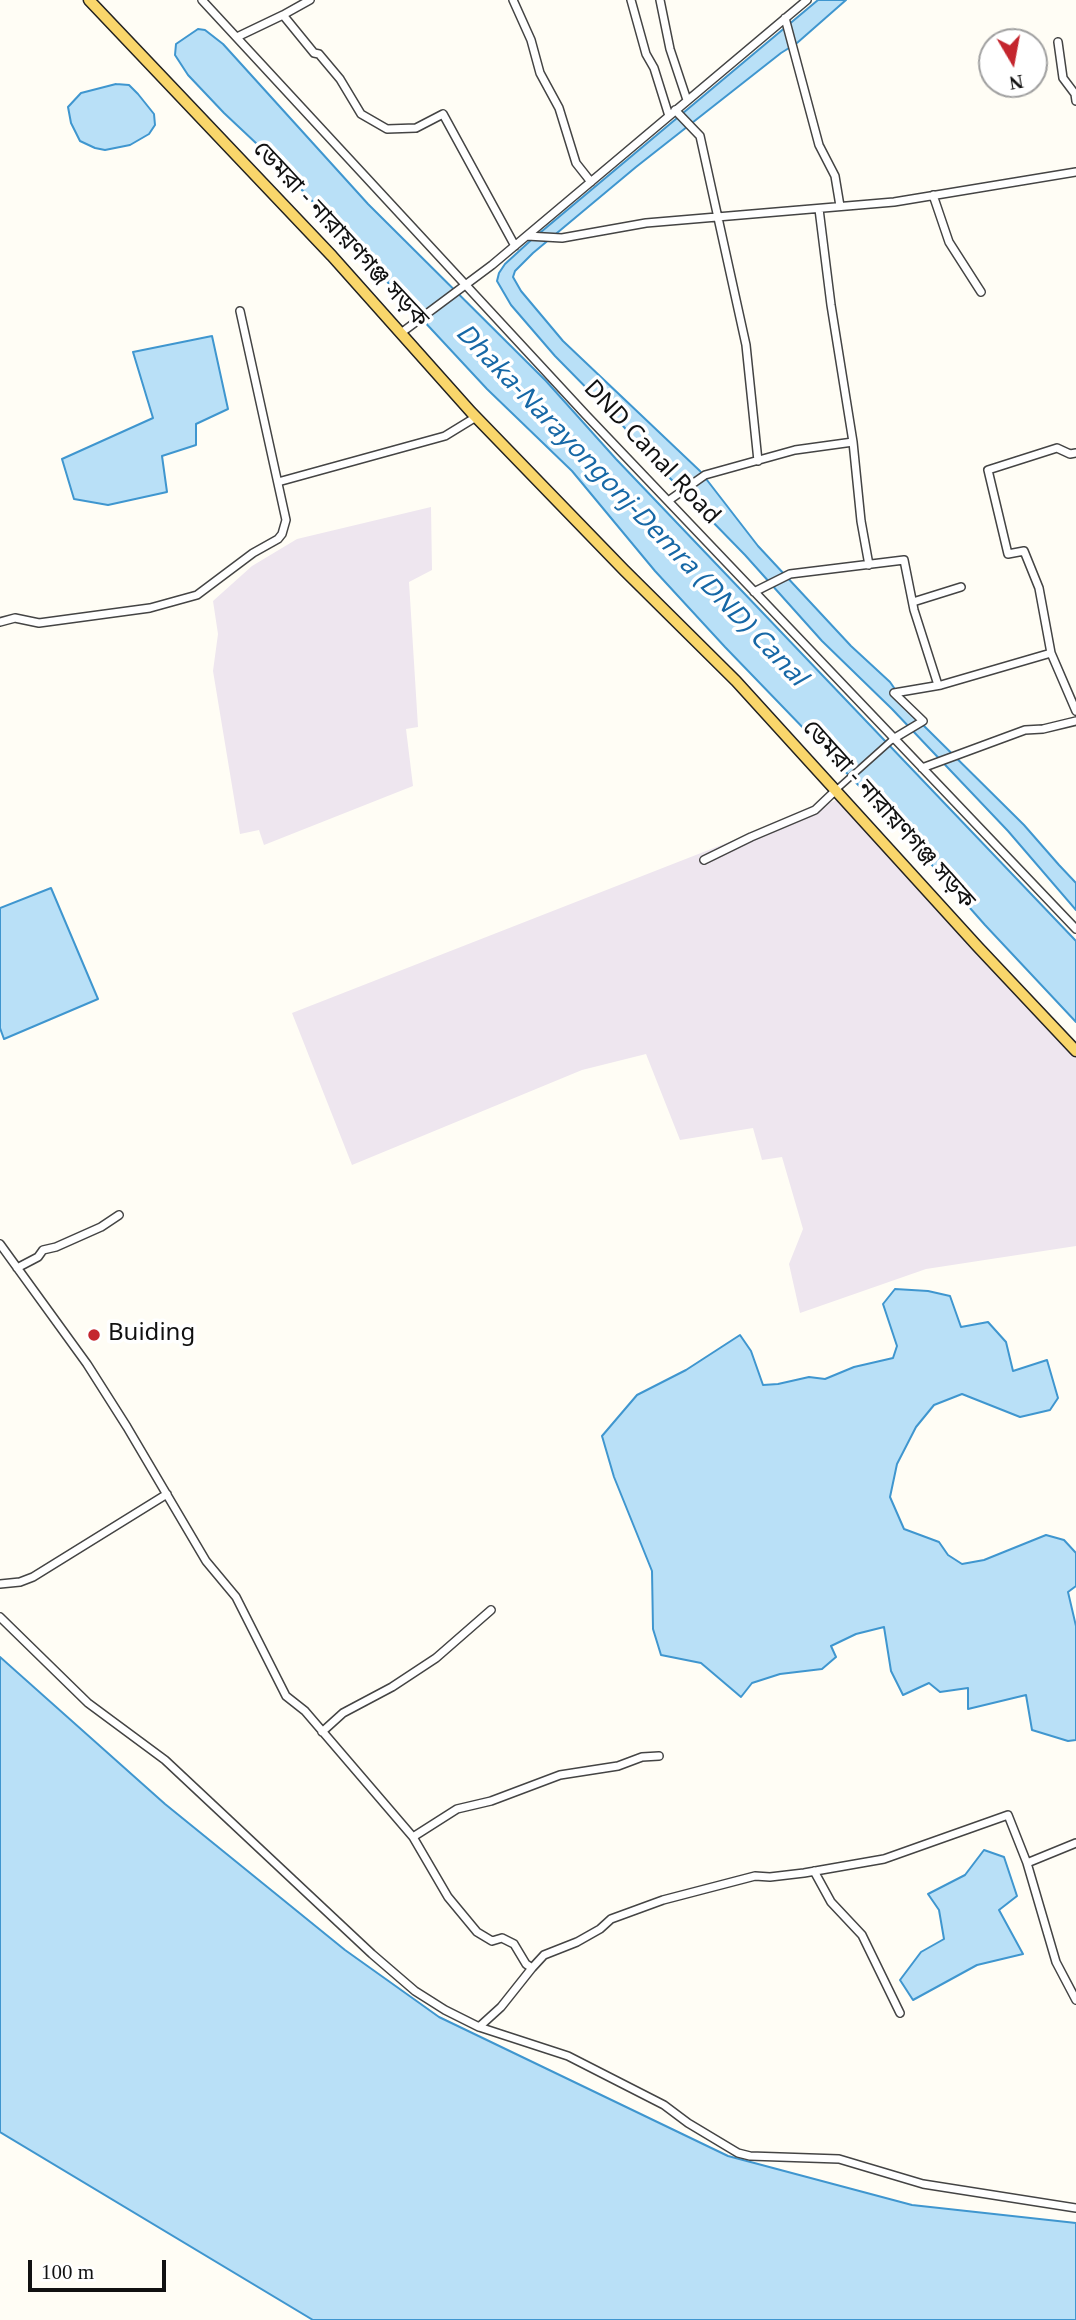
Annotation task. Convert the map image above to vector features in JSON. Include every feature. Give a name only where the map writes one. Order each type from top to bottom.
[{"type":"main road","name":"ডেমরা - নারায়ণগঞ্জ সড়ক","points":[[89,0],[332,256],[476,417],[736,681],[1076,1051]]},
{"type":"street","name":"DND Canal Road","points":[[202,0],[668,501],[1076,929]]},
{"type":"street","points":[[237,37],[310,0]]},
{"type":"street","points":[[513,0],[531,40],[540,73],[559,108],[576,163],[591,182]]},
{"type":"street","points":[[631,0],[646,54],[672,113],[700,136],[746,345],[758,461]]},
{"type":"street","points":[[660,0],[670,49],[687,100]]},
{"type":"street","points":[[401,333],[467,286],[807,0]]},
{"type":"street","points":[[283,15],[314,53],[318,54],[340,79],[361,114],[387,129],[416,128],[443,114],[515,246]]},
{"type":"street","points":[[785,18],[820,145],[835,176],[840,206]]},
{"type":"street","points":[[1058,43],[1063,78],[1075,94],[1076,101]]},
{"type":"street","points":[[527,236],[562,238],[646,223],[894,202],[1076,172]]},
{"type":"street","points":[[933,195],[949,242],[981,292]]},
{"type":"street","points":[[819,209],[869,565]]},
{"type":"street","points":[[0,622],[15,618],[39,623],[150,608],[197,595],[282,534],[286,520],[240,311]]},
{"type":"street","points":[[278,482],[445,436],[476,417]]},
{"type":"street","points":[[668,501],[705,475],[795,450],[853,442]]},
{"type":"street","points":[[1076,453],[1070,454],[1057,448],[988,470],[1008,554],[1024,551],[1039,588],[1051,653],[1076,711]]},
{"type":"street","points":[[754,592],[790,574],[904,561],[913,602],[938,685]]},
{"type":"street","points":[[913,602],[961,587]]},
{"type":"street","points":[[704,860],[815,810],[893,739],[923,721],[894,693],[938,685],[1051,653]]},
{"type":"street","points":[[922,768],[1025,730],[1043,729],[1076,721]]},
{"type":"street","points":[[17,1268],[38,1257],[43,1250],[101,1227],[119,1215]]},
{"type":"street","points":[[0,1244],[87,1364],[206,1561],[236,1597],[248,1616],[255,1636],[286,1696],[305,1712],[413,1837],[448,1897],[477,1932],[492,1941],[502,1938],[513,1944],[526,1964],[532,1968]]},
{"type":"street","points":[[0,1584],[20,1582],[33,1577],[167,1494]]},
{"type":"street","points":[[322,1732],[343,1713],[392,1687],[436,1658],[491,1610]]},
{"type":"street","points":[[0,1617],[88,1703],[165,1760],[312,1899],[415,1991],[479,2027],[568,2056],[664,2105],[738,2153],[750,2156],[839,2159],[923,2184],[1076,2208]]},
{"type":"street","points":[[413,1837],[457,1809],[491,1801],[560,1775],[618,1766],[642,1757],[659,1756]]},
{"type":"street","points":[[479,2027],[501,2007],[544,1955],[577,1942],[619,1915],[689,1892],[719,1887],[755,1876],[770,1877],[884,1859],[1008,1815],[1027,1863],[1056,1962],[1076,2000]]},
{"type":"street","points":[[1027,1863],[1076,1843]]},
{"type":"street","points":[[814,1871],[831,1902],[862,1935],[900,2013]]},
{"type":"shaded area","points":[[431,507],[432,570],[409,582],[418,727],[406,729],[413,786],[264,845],[259,830],[240,834],[213,671],[218,634],[213,601],[252,566],[297,539]]},
{"type":"shaded area","points":[[839,799],[1076,1058],[1076,1246],[926,1269],[800,1313],[789,1264],[803,1229],[782,1157],[762,1160],[753,1128],[680,1140],[646,1054],[582,1070],[352,1165],[292,1013]]},
{"type":"water","points":[[818,0],[846,0],[797,43],[636,167],[533,253],[515,271],[513,277],[521,291],[563,341],[700,471],[758,546],[851,646],[890,682],[913,715],[1024,825],[1076,883],[1076,910],[1008,831],[892,709],[822,641],[745,555],[555,356],[511,305],[497,281],[505,264],[529,242]]},
{"type":"water","name":"Dhaka-Narayongonj-Demra (DND) Canal","points":[[198,29],[205,30],[223,44],[368,204],[546,381],[616,459],[1076,941],[1076,1022],[894,822],[655,571],[572,471],[487,389],[274,160],[188,75],[175,55],[176,44]]},
{"type":"water","points":[[116,84],[129,85],[138,94],[154,114],[155,125],[149,134],[130,145],[105,150],[80,141],[71,123],[68,107],[81,93]]},
{"type":"water","points":[[212,336],[228,409],[196,424],[196,445],[162,456],[167,492],[108,505],[74,499],[62,459],[153,418],[133,352]]},
{"type":"water","points":[[51,888],[98,999],[4,1039],[0,1028],[0,908]]},
{"type":"water","points":[[895,1289],[928,1291],[950,1296],[961,1327],[988,1322],[1006,1342],[1013,1371],[1047,1360],[1058,1398],[1050,1410],[1020,1417],[962,1394],[934,1405],[916,1427],[897,1464],[890,1497],[904,1529],[939,1542],[948,1555],[962,1564],[984,1560],[1046,1535],[1064,1540],[1076,1553],[1076,1586],[1068,1592],[1076,1626],[1076,1740],[1068,1741],[1032,1730],[1026,1695],[968,1709],[968,1688],[940,1692],[929,1683],[903,1695],[891,1671],[884,1627],[856,1634],[831,1646],[836,1657],[822,1669],[780,1674],[752,1683],[741,1697],[701,1663],[661,1655],[653,1629],[652,1571],[614,1477],[602,1436],[637,1395],[686,1370],[740,1335],[751,1351],[763,1385],[809,1377],[825,1379],[854,1367],[893,1358],[897,1346],[883,1304]]},
{"type":"water","points":[[0,1657],[165,1804],[345,1950],[439,2017],[728,2156],[912,2205],[1076,2223],[1076,2320],[313,2320],[0,2132]]},
{"type":"water","points":[[984,1850],[1004,1857],[1017,1896],[999,1910],[1023,1954],[977,1965],[913,2000],[900,1980],[921,1952],[944,1939],[939,1910],[928,1894],[965,1875]]},
{"type":"place","name":"Buiding","points":[[94,1335]]}]
